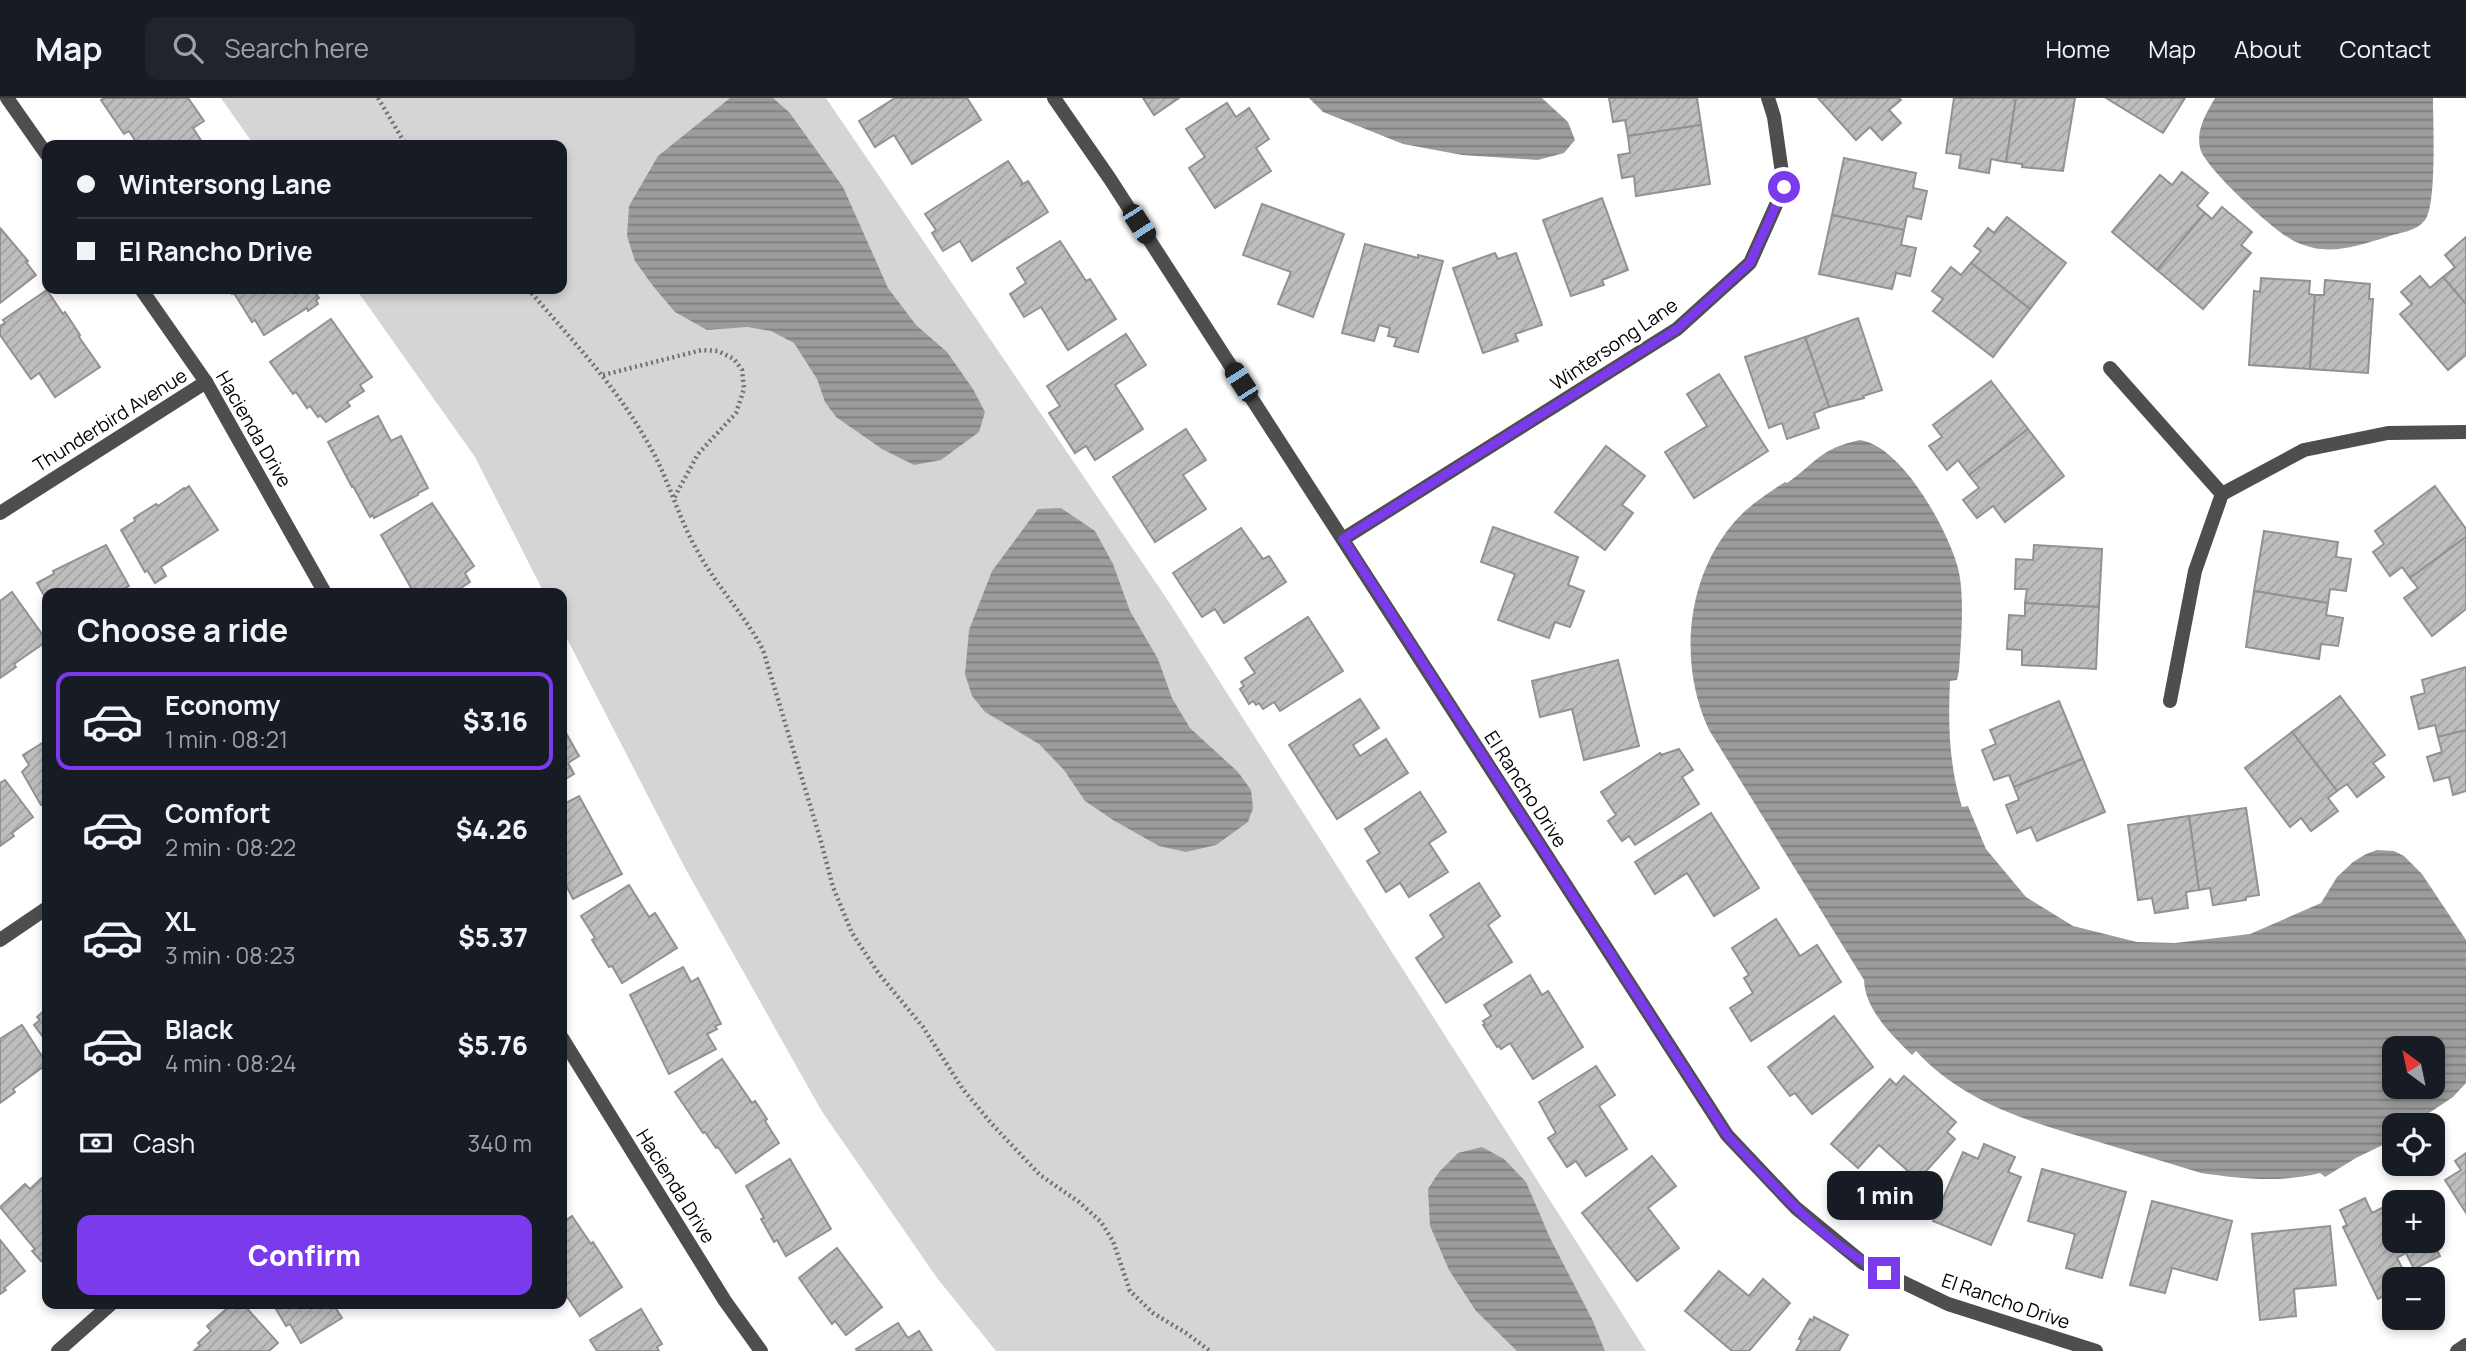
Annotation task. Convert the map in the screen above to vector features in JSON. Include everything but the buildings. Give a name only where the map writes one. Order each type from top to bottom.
[{"type":"street","points":[[7,98],[42,148]]},
{"type":"street","name":"El Rancho Drive","points":[[1054,98],[1110,179],[1727,1135],[1796,1208],[1863,1263],[1948,1304],[2079,1349],[2096,1351]]},
{"type":"street","name":"Wintersong Lane","points":[[1343,539],[1677,329],[1750,263],[1784,187],[1774,117],[1768,98]]},
{"type":"street","name":"Hacienda Drive","points":[[144,294],[206,382],[322,588]]},
{"type":"street","points":[[2110,368],[2222,494]]},
{"type":"street","name":"Thunderbird Avenue","points":[[0,513],[206,382]]},
{"type":"street","points":[[2170,701],[2195,571],[2222,494],[2304,450],[2388,433],[2466,432]]},
{"type":"street","points":[[0,940],[42,911]]},
{"type":"street","name":"Hacienda Drive","points":[[567,1046],[725,1301],[761,1351]]},
{"type":"street","points":[[58,1351],[105,1309]]},
{"type":"street","points":[[2456,1351],[2466,1345]]},
{"type":"path","points":[[378,98],[403,140]]},
{"type":"path","points":[[532,294],[603,375],[649,445],[664,474],[680,517],[711,576],[753,630],[763,650],[833,887],[852,933],[879,974],[935,1044],[962,1088],[991,1123],[1040,1175],[1079,1202],[1101,1222],[1113,1241],[1130,1291],[1153,1313],[1210,1351]]},
{"type":"path","points":[[603,375],[702,350],[718,351],[734,359],[741,370],[744,389],[736,413],[698,454],[673,499]]},
{"type":"shaded area","points":[[221,98],[826,98],[1167,599],[1646,1351],[996,1351],[937,1278],[821,1110],[685,868],[567,639],[567,588],[541,588],[475,457],[360,294],[567,294],[567,140],[250,140]]},
{"type":"shaded area","points":[[730,98],[773,98],[789,112],[843,187],[888,288],[916,325],[947,352],[973,389],[985,412],[979,432],[941,460],[914,465],[882,449],[836,417],[825,402],[817,379],[794,343],[771,331],[747,327],[707,330],[675,312],[635,261],[627,236],[629,206],[658,156]]},
{"type":"shaded area","points":[[1309,98],[1542,98],[1568,122],[1575,140],[1564,153],[1538,160],[1462,155],[1403,144],[1323,112]]},
{"type":"shaded area","points":[[2215,98],[2433,98],[2433,181],[2429,211],[2425,220],[2408,231],[2342,249],[2314,248],[2292,240],[2239,196],[2204,157],[2199,134]]},
{"type":"shaded area","points":[[1860,440],[1876,446],[1892,457],[1907,473],[1934,512],[1953,552],[1960,579],[1962,605],[1959,671],[1957,680],[1950,681],[1949,729],[1954,776],[1962,807],[1968,806],[1986,849],[2026,897],[2073,926],[2137,942],[2175,943],[2250,934],[2321,903],[2337,877],[2366,854],[2377,850],[2394,851],[2404,856],[2422,874],[2466,940],[2466,1083],[2453,1097],[2429,1113],[2382,1113],[2382,1145],[2325,1177],[2320,1173],[2276,1179],[2231,1177],[2201,1173],[2068,1133],[1997,1108],[1954,1084],[1916,1051],[1912,1055],[1896,1039],[1874,1012],[1864,980],[1709,730],[1693,679],[1691,625],[1704,572],[1716,548],[1731,526],[1763,496],[1787,483],[1819,457]]},
{"type":"shaded area","points":[[1061,508],[1095,531],[1113,564],[1130,611],[1158,659],[1172,698],[1190,728],[1238,772],[1251,790],[1253,808],[1248,822],[1216,845],[1186,852],[1159,846],[1113,820],[1085,801],[1064,770],[1039,744],[985,712],[972,696],[965,674],[969,630],[992,571],[1038,509]]},
{"type":"shaded area","points":[[1482,1147],[1504,1159],[1526,1182],[1605,1351],[1517,1351],[1476,1311],[1449,1270],[1430,1226],[1428,1189],[1439,1172],[1458,1153]]},
{"type":"route","points":[[1784,187],[1750,263],[1677,329],[1343,539],[1727,1135],[1796,1208],[1863,1263],[1884,1273]]}]
